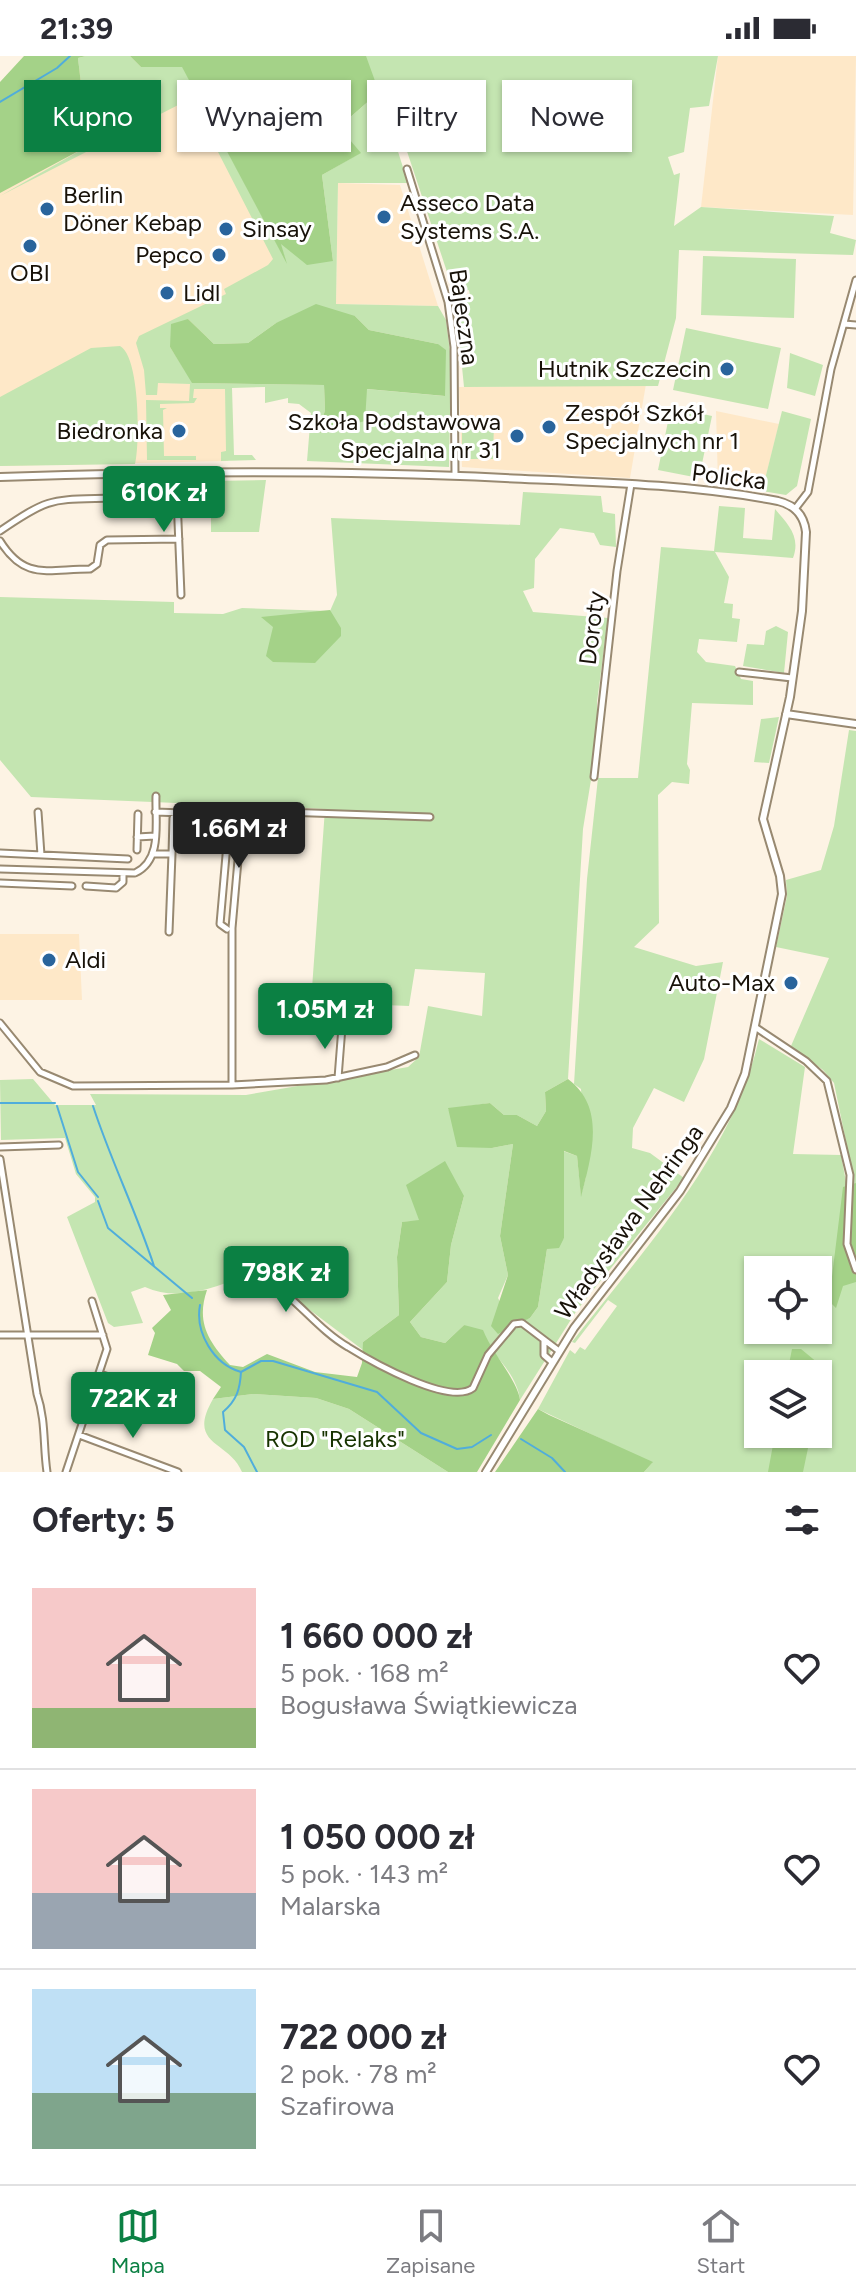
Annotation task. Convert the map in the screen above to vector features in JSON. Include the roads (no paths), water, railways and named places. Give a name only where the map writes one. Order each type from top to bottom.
[{"type":"street","name":"Bajeczna","points":[[407,169],[448,302],[454,347],[455,475]]},
{"type":"street","points":[[795,509],[808,492],[856,280]]},
{"type":"street","points":[[844,324],[856,325]]},
{"type":"street","name":"Policka","points":[[0,477],[176,472],[455,475],[631,484],[770,500],[795,509]]},
{"type":"street","points":[[176,472],[181,595]]},
{"type":"street","name":"Doroty","points":[[594,777],[617,571],[631,484]]},
{"type":"street","points":[[0,531],[17,517],[49,500],[113,498]]},
{"type":"street","name":"Władysława Nehringa","points":[[486,1472],[559,1351],[701,1161],[739,1091],[782,897],[781,879],[763,819],[786,714],[802,611],[806,532],[795,509]]},
{"type":"street","points":[[0,541],[12,560],[24,568],[90,569],[97,564],[100,545],[107,540],[179,539]]},
{"type":"street","points":[[739,672],[792,678]]},
{"type":"street","points":[[786,714],[856,724]]},
{"type":"street","points":[[0,869],[123,874],[142,869],[153,854],[156,796]]},
{"type":"street","points":[[155,812],[242,815],[253,811],[430,817]]},
{"type":"street","points":[[38,812],[41,855]]},
{"type":"street","points":[[137,850],[138,814]]},
{"type":"street","points":[[232,1085],[232,928],[242,815]]},
{"type":"street","points":[[169,932],[173,818]]},
{"type":"street","points":[[227,929],[220,924],[229,821]]},
{"type":"street","points":[[228,833],[239,834]]},
{"type":"street","points":[[137,837],[155,836]]},
{"type":"street","points":[[0,853],[128,859]]},
{"type":"street","points":[[13,869],[14,854]]},
{"type":"street","points":[[153,854],[172,854]]},
{"type":"street","points":[[101,873],[102,857]]},
{"type":"street","points":[[34,884],[35,870]]},
{"type":"street","points":[[86,886],[116,888],[123,882],[123,874]]},
{"type":"street","points":[[0,883],[72,886]]},
{"type":"street","points":[[0,1023],[37,1069],[63,1085],[232,1085],[338,1079],[387,1067],[415,1055]]},
{"type":"street","points":[[338,1079],[342,1027]]},
{"type":"street","points":[[755,1027],[806,1061],[827,1081],[850,1175],[847,1244],[856,1270]]},
{"type":"street","points":[[0,1147],[59,1145]]},
{"type":"street","points":[[0,1159],[37,1394],[45,1419],[42,1445],[47,1472]]},
{"type":"street","points":[[232,1285],[250,1278],[266,1280],[338,1340],[361,1354],[446,1393],[457,1395],[473,1388],[488,1355],[510,1327],[522,1323],[559,1351]]},
{"type":"street","points":[[66,1472],[107,1349],[92,1301]]},
{"type":"street","points":[[0,1335],[103,1335]]},
{"type":"street","points":[[544,1340],[544,1355],[552,1362]]},
{"type":"street","points":[[100,1374],[181,1402]]},
{"type":"street","points":[[79,1435],[178,1472]]},
{"type":"waterway","points":[[0,102],[57,68],[70,56]]},
{"type":"waterway","points":[[0,1103],[55,1103]]},
{"type":"waterway","points":[[57,1106],[78,1172],[98,1197]]},
{"type":"waterway","points":[[93,1106],[154,1266]]},
{"type":"waterway","points":[[98,1201],[108,1228],[192,1298]]},
{"type":"waterway","points":[[200,1305],[203,1336],[214,1354],[231,1368],[241,1372],[261,1361],[273,1361],[377,1392],[421,1433],[457,1449],[472,1447],[491,1435]]},
{"type":"waterway","points":[[241,1372],[237,1394],[223,1412],[225,1430],[244,1447],[257,1472]]},
{"type":"waterway","points":[[521,1439],[552,1458],[565,1472]]},
{"type":"place","name":"Berlin Döner Kebap","points":[[47,209]]},
{"type":"place","name":"Asseco Data Systems S.A.","points":[[384,217]]},
{"type":"place","name":"Sinsay","points":[[226,229]]},
{"type":"place","name":"OBI","points":[[30,246]]},
{"type":"place","name":"Pepco","points":[[219,255]]},
{"type":"place","name":"Lidl","points":[[167,293]]},
{"type":"place","name":"Hutnik Szczecin","points":[[727,369]]},
{"type":"place","name":"Zespół Szkół Specjalnych nr 1","points":[[549,427]]},
{"type":"place","name":"Biedronka","points":[[179,431]]},
{"type":"place","name":"Szkoła Podstawowa Specjalna nr 31","points":[[517,436]]},
{"type":"place","name":"Aldi","points":[[49,960]]},
{"type":"place","name":"Auto-Max","points":[[791,983]]},
{"type":"park label","name":"ROD \"Relaks\"","points":[[335,1439]]}]
